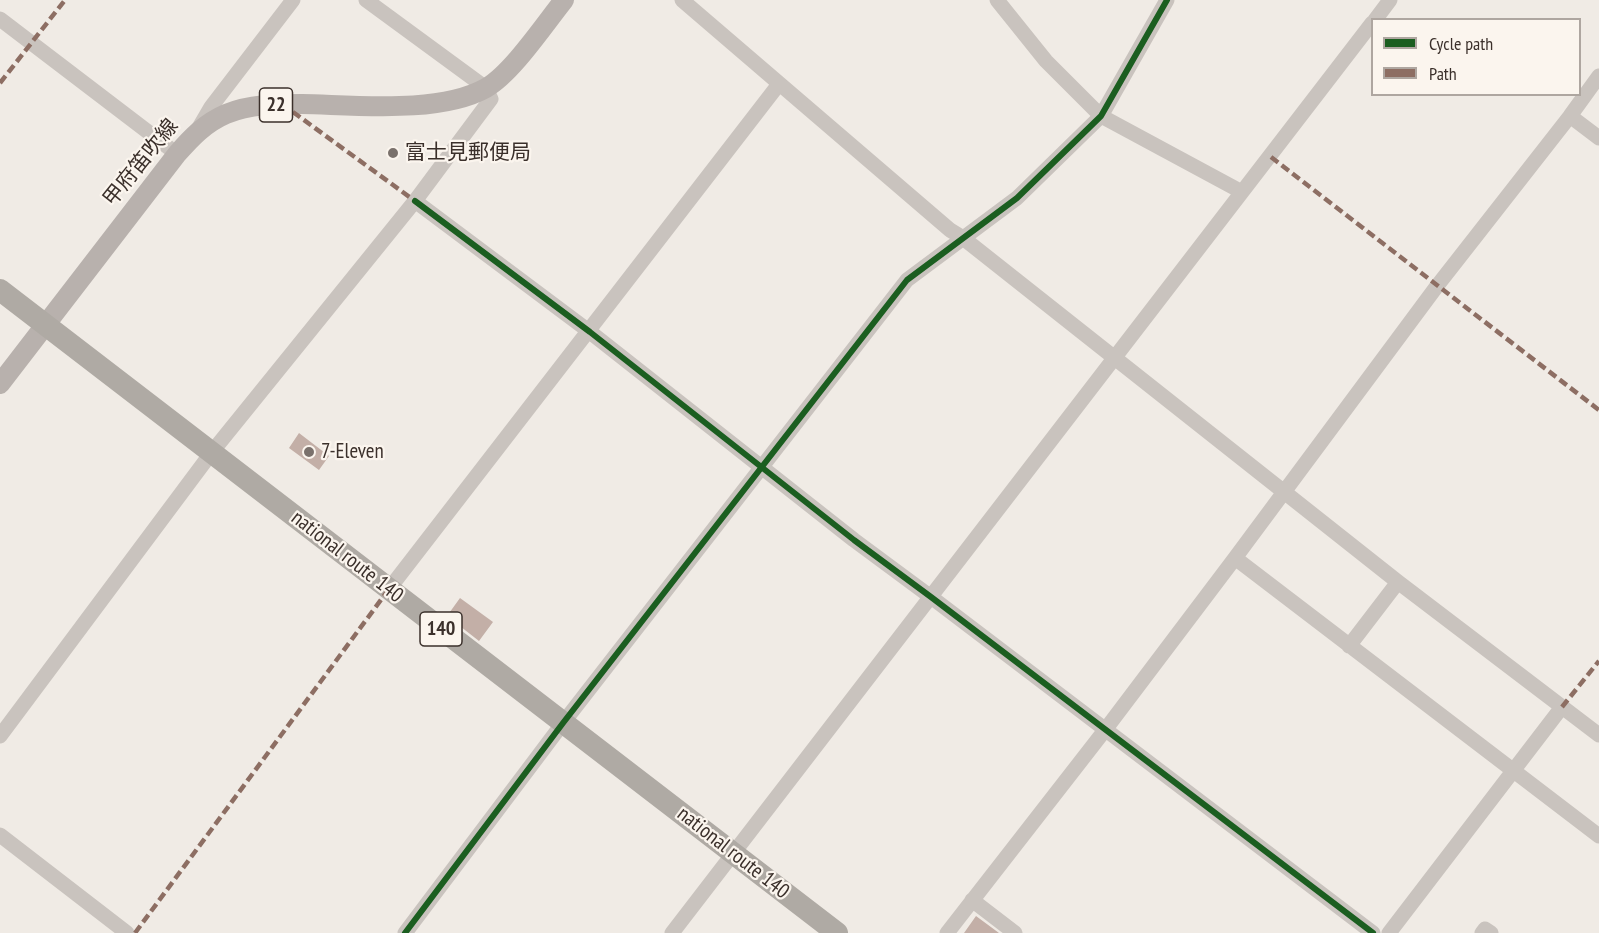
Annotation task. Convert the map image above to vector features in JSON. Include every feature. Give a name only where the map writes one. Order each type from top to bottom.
[{"type":"highway","name":"national route 140","points":[[0,290],[837,933]]},
{"type":"main road","name":"甲府笛吹線","points":[[0,384],[197,131],[225,114],[252,106],[282,104],[416,105],[449,102],[486,88],[502,77],[564,0]]},
{"type":"street","points":[[197,131],[211,106],[293,0]]},
{"type":"street","points":[[0,736],[212,452],[415,201],[491,99],[486,88],[366,0]]},
{"type":"street","points":[[682,0],[950,230],[1116,357],[1398,582],[1599,735]]},
{"type":"street","points":[[997,0],[1046,61],[1101,116],[1242,192]]},
{"type":"street","points":[[405,933],[563,723],[908,280],[1017,198],[1101,116],[1167,0]]},
{"type":"street","points":[[1376,18],[1390,0]]},
{"type":"street","points":[[0,19],[177,154]]},
{"type":"street","points":[[672,933],[1371,25]]},
{"type":"street","points":[[947,933],[1105,730],[1437,286],[1599,76]]},
{"type":"street","points":[[389,590],[779,84]]},
{"type":"street","points":[[1570,116],[1599,138]]},
{"type":"street","points":[[415,201],[590,332],[854,540],[1373,933]]},
{"type":"street","points":[[1235,558],[1599,836]]},
{"type":"street","points":[[1349,646],[1398,582]]},
{"type":"street","points":[[1389,933],[1562,707]]},
{"type":"street","points":[[0,835],[127,933]]},
{"type":"street","points":[[972,900],[1015,933]]},
{"type":"street","points":[[1482,933],[1485,929],[1491,933]]},
{"type":"building","points":[[299,433],[329,456],[319,470],[289,448]]},
{"type":"building","points":[[460,598],[493,622],[479,641],[447,616]]},
{"type":"building","points":[[976,916],[999,933],[964,933]]},
{"type":"marked path","points":[[0,83],[65,0]]},
{"type":"marked path","points":[[282,104],[415,201]]},
{"type":"marked path","points":[[1271,157],[1599,410]]},
{"type":"marked path","points":[[135,933],[389,589]]},
{"type":"marked path","points":[[1562,707],[1599,661]]},
{"type":"cycle path","points":[[405,933],[563,723],[907,280],[1017,198],[1101,116],[1167,0]]},
{"type":"cycle path","points":[[415,201],[590,332],[854,540],[1373,933]]},
{"type":"place","name":"富士見郵便局","points":[[393,153]]},
{"type":"place","name":"7-Eleven","points":[[309,452]]}]
